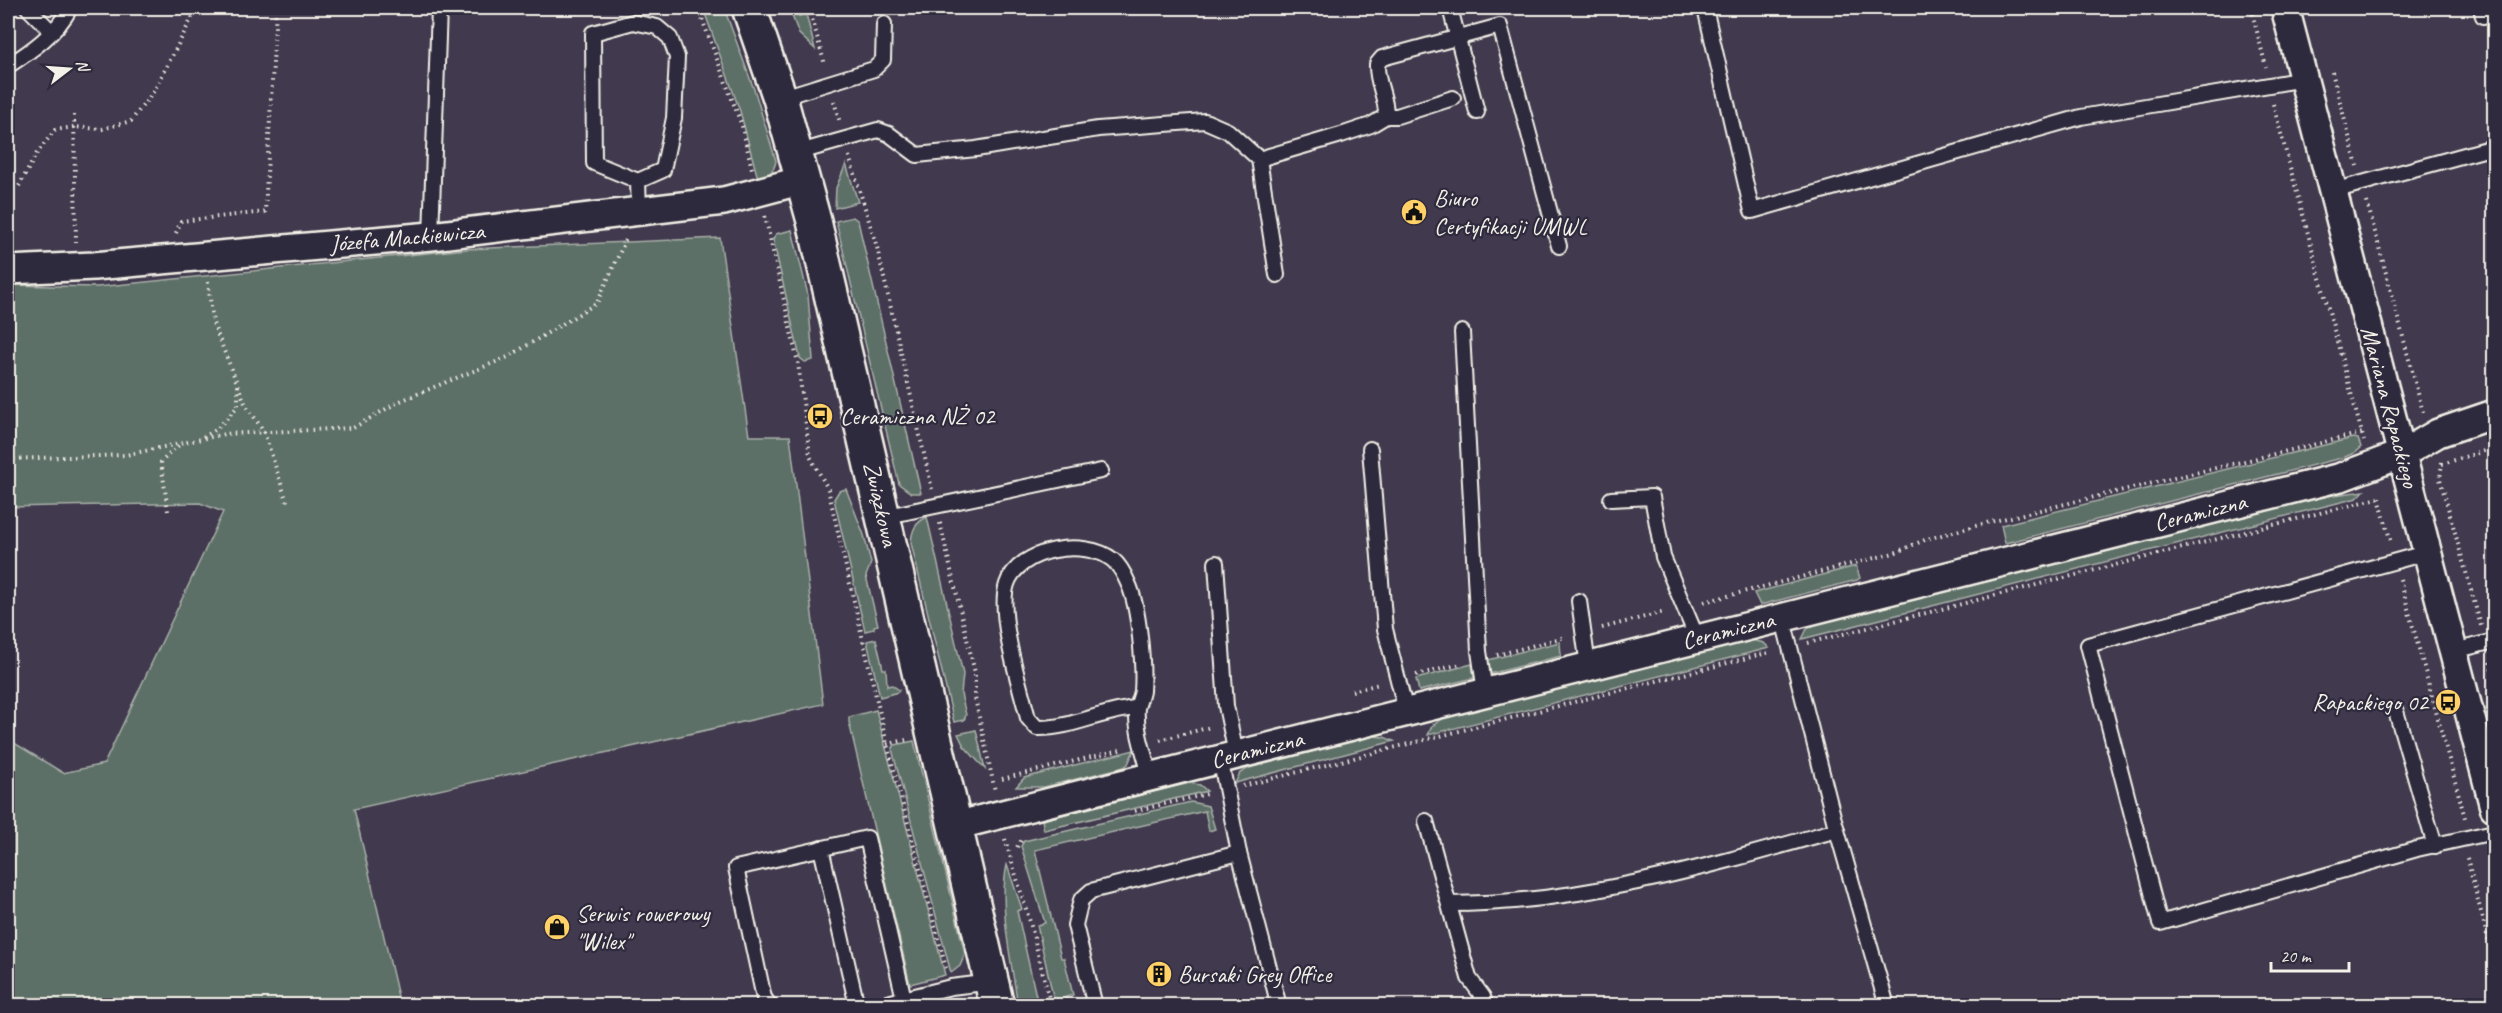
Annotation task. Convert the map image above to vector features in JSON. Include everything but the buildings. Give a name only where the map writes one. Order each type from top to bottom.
[{"type":"street","name":"Związkowa","points":[[749,8],[780,98],[800,166],[994,994]]},
{"type":"street","name":"Mariana Rapackiego","points":[[2285,8],[2494,807]]},
{"type":"street","name":"Józefa Mackiewicza","points":[[8,270],[94,266],[207,254],[431,236],[724,201],[758,192],[800,166]]},
{"type":"street","name":"Ceramiczna","points":[[955,826],[2341,477],[2402,454],[2438,433],[2494,414]]},
{"type":"lane","points":[[28,8],[51,31]]},
{"type":"lane","points":[[8,66],[33,49],[65,18],[70,8]]},
{"type":"lane","points":[[431,236],[439,8]]},
{"type":"lane","points":[[1450,8],[1477,112]]},
{"type":"lane","points":[[1704,8],[1752,211],[2081,117],[2304,79]]},
{"type":"lane","points":[[633,22],[657,27],[670,38],[677,57],[674,118],[663,170],[638,181],[594,163],[593,33],[633,22]]},
{"type":"lane","points":[[780,98],[874,69],[883,60],[884,24]]},
{"type":"lane","points":[[1386,116],[1387,106],[1376,75],[1377,64],[1382,58],[1500,26],[1559,246]]},
{"type":"lane","points":[[1259,159],[1341,135],[1386,116],[1397,116],[1453,98]]},
{"type":"lane","points":[[800,166],[878,130],[889,134],[916,155],[976,149],[1098,129],[1205,121],[1228,131],[1259,159],[1277,275]]},
{"type":"lane","points":[[2334,191],[2494,147]]},
{"type":"lane","points":[[638,181],[639,211]]},
{"type":"lane","points":[[1462,332],[1479,651],[1485,692]]},
{"type":"lane","points":[[1370,449],[1385,629],[1406,711]]},
{"type":"lane","points":[[884,517],[1101,471]]},
{"type":"lane","points":[[1611,499],[1652,497],[1663,556],[1697,638]]},
{"type":"lane","points":[[1137,708],[1123,709],[1051,728],[1037,728],[1028,718],[1004,611],[1007,584],[1017,567],[1040,555],[1065,547],[1092,550],[1114,561],[1129,585],[1139,628],[1142,691],[1137,708],[1150,776]]},
{"type":"lane","points":[[2428,552],[2088,645],[2160,923],[2435,846],[2494,832]]},
{"type":"lane","points":[[1216,563],[1226,706],[1230,722],[1226,790],[1239,853],[1279,1005]]},
{"type":"lane","points":[[1579,601],[1588,666]]},
{"type":"lane","points":[[1782,616],[1837,830],[1887,1005]]},
{"type":"lane","points":[[2454,651],[2490,642]]},
{"type":"lane","points":[[2396,711],[2435,846]]},
{"type":"lane","points":[[1426,821],[1469,978],[1484,997],[1486,1005]]},
{"type":"lane","points":[[1449,903],[1493,904],[1671,876],[1837,830]]},
{"type":"lane","points":[[771,1005],[764,998],[736,868],[867,838],[904,999]]},
{"type":"lane","points":[[821,848],[857,1005]]},
{"type":"lane","points":[[1095,1005],[1075,926],[1082,900],[1091,891],[1239,853]]},
{"type":"lane","points":[[875,1005],[951,987],[994,994]]},
{"type":"path","points":[[19,186],[37,153],[55,130],[74,127],[102,129],[131,121],[154,91],[197,8]]},
{"type":"path","points":[[172,242],[181,221],[265,212],[276,8]]},
{"type":"path","points":[[698,8],[742,126],[798,363],[810,456],[828,489],[887,744],[951,987]]},
{"type":"path","points":[[2329,62],[2420,403],[2425,416],[2438,433],[2443,454],[2440,479],[2490,642],[2494,677]]},
{"type":"path","points":[[74,115],[76,246]]},
{"type":"path","points":[[8,459],[126,455],[225,434],[353,428],[400,401],[508,357],[597,303],[639,211]]},
{"type":"path","points":[[207,254],[208,291],[213,323],[245,403],[264,432],[288,505]]},
{"type":"path","points":[[196,440],[216,430],[238,406],[238,382]]},
{"type":"path","points":[[1583,632],[1894,553],[1927,539],[1990,522],[2362,433]]},
{"type":"path","points":[[168,511],[161,462],[181,444]]},
{"type":"path","points":[[2442,464],[2494,448]]},
{"type":"path","points":[[1125,813],[1226,790],[2379,498]]},
{"type":"path","points":[[1002,779],[1230,722]]},
{"type":"path","points":[[887,744],[910,739]]},
{"type":"path","points":[[1017,847],[1021,839],[1032,836]]},
{"type":"green space","points":[[703,8],[724,8],[755,92],[776,161],[772,171],[762,178],[758,179],[740,111]]},
{"type":"green space","points":[[789,8],[797,8],[799,16],[806,14],[815,49],[799,34]]},
{"type":"green space","points":[[846,164],[858,202],[835,208],[836,188]]},
{"type":"green space","points":[[853,217],[858,221],[921,493],[911,493],[899,484],[836,221]]},
{"type":"green space","points":[[792,230],[808,295],[813,360],[805,362],[800,358],[773,239],[776,234]]},
{"type":"green space","points":[[720,238],[749,436],[790,436],[823,704],[354,809],[400,1005],[8,1005],[8,739],[63,773],[104,764],[223,512],[200,503],[8,507],[8,285],[97,287],[467,249]]},
{"type":"green space","points":[[2353,438],[2358,439],[2361,447],[2345,457],[2005,543],[2001,525]]},
{"type":"green space","points":[[846,489],[864,535],[871,563],[866,576],[878,625],[874,626],[874,629],[865,631],[834,499],[839,491]]},
{"type":"green space","points":[[2364,491],[2357,498],[1802,639],[1807,629],[1814,625],[2327,496]]},
{"type":"green space","points":[[927,517],[963,674],[961,694],[966,715],[964,720],[954,722],[911,543],[915,527]]},
{"type":"green space","points":[[1856,566],[1860,578],[1857,580],[1760,605],[1754,593]]},
{"type":"green space","points":[[876,639],[883,669],[886,669],[887,686],[892,685],[899,690],[880,697],[867,641]]},
{"type":"green space","points":[[1752,640],[1764,643],[1769,648],[1428,735],[1432,726],[1444,718]]},
{"type":"green space","points":[[1560,642],[1561,656],[1485,675],[1484,661]]},
{"type":"green space","points":[[1472,664],[1474,678],[1419,691],[1416,679]]},
{"type":"green space","points":[[876,710],[945,975],[910,984],[849,722],[849,717]]},
{"type":"green space","points":[[976,730],[985,769],[964,746],[958,734]]},
{"type":"green space","points":[[1373,736],[1394,741],[1235,783],[1240,773],[1251,767]]},
{"type":"green space","points":[[914,741],[965,954],[960,966],[951,973],[892,749],[895,745]]},
{"type":"green space","points":[[1134,750],[1128,764],[1124,767],[1044,787],[1016,787],[1024,778]]},
{"type":"green space","points":[[1189,783],[1200,785],[1207,791],[1044,830],[1042,820]]},
{"type":"green space","points":[[1191,802],[1208,806],[1215,829],[1209,831],[1205,811],[1035,850],[1061,958],[1064,958],[1073,995],[1066,997],[1068,1005],[1055,1005],[1037,925],[1045,923],[1021,846],[1024,841]]},
{"type":"green space","points":[[1007,865],[1022,909],[1017,911],[1038,1005],[1018,1005],[1005,916]]},
{"type":"place","name":"Biuro Certyfikacji UMWL","points":[[1414,212]]},
{"type":"place","name":"Ceramiczna NŻ 02","points":[[820,416]]},
{"type":"place","name":"Rapackiego 02","points":[[2448,702]]},
{"type":"place","name":"Serwis rowerowy \"Wilex\"","points":[[557,927]]},
{"type":"place","name":"Bursaki Grey Office","points":[[1159,974]]}]
